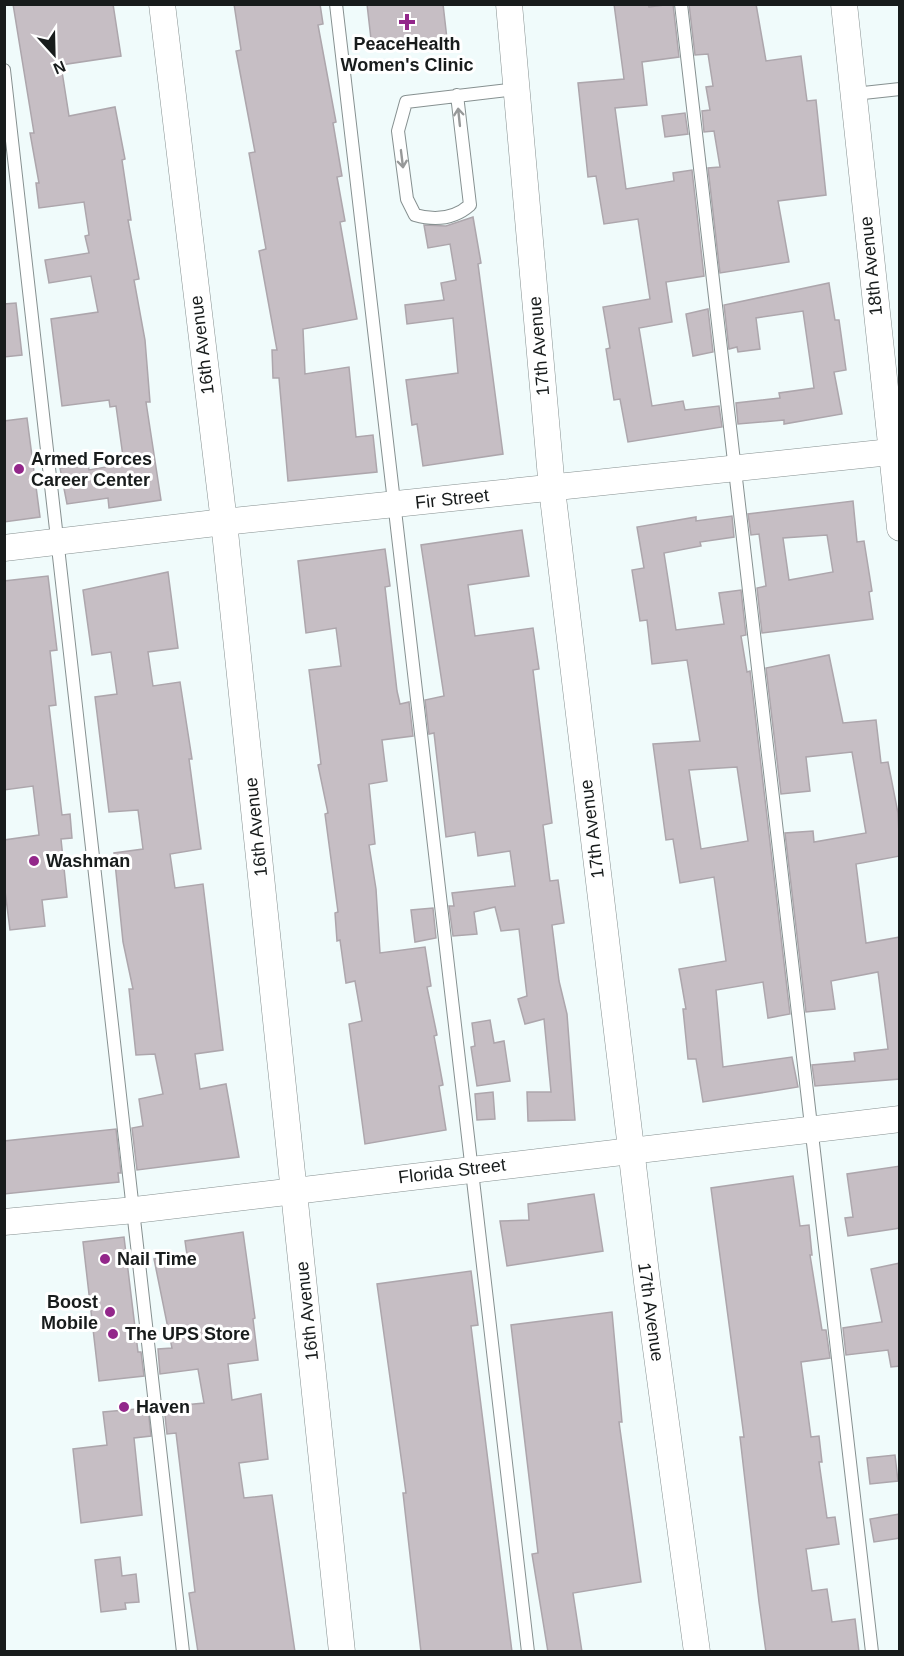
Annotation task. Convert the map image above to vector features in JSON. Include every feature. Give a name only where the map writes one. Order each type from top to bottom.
[{"type":"street","name":"16th Avenue","points":[[162,4],[224,522],[342,1652]]},
{"type":"street","name":"17th Avenue","points":[[509,4],[552,489],[630,1150],[697,1652]]},
{"type":"street","name":"18th Avenue","points":[[844,4],[895,451],[900,528]]},
{"type":"street","name":"Fir Street","points":[[4,548],[224,522],[895,451]]},
{"type":"street","name":"Florida Street","points":[[4,1222],[135,1210],[900,1119]]},
{"type":"lane","points":[[336,4],[528,1652]]},
{"type":"lane","points":[[681,4],[737,469],[810,1129],[872,1652]]},
{"type":"lane","points":[[4,70],[7,128],[18,201],[135,1210],[183,1652]]},
{"type":"lane","points":[[854,94],[900,88]]},
{"type":"lane","points":[[457,95],[470,205],[457,216],[429,219],[415,215],[407,199],[398,131],[406,102],[457,95],[516,89]]},
{"type":"lane","points":[[4,202],[18,201]]},
{"type":"building","points":[[13,4],[113,4],[121,56],[61,65],[69,116],[115,107],[125,159],[122,160],[131,220],[128,220],[139,279],[134,280],[145,340],[150,402],[146,402],[161,500],[109,508],[108,498],[67,504],[60,468],[88,464],[89,470],[124,464],[116,406],[110,407],[109,400],[62,406],[51,319],[98,312],[91,276],[49,283],[45,260],[89,253],[85,236],[89,235],[84,202],[39,208],[36,183],[39,183],[30,133],[34,133]]},
{"type":"building","points":[[234,4],[320,4],[323,24],[318,25],[336,122],[333,123],[342,176],[337,177],[345,221],[340,222],[357,319],[303,329],[305,374],[349,367],[356,437],[373,435],[377,472],[288,481],[279,378],[273,378],[272,350],[277,350],[259,251],[266,249],[249,153],[255,152],[236,51],[241,50]]},
{"type":"building","name":"PeaceHealth Women's Clinic","points":[[367,4],[443,4],[447,39],[372,48]]},
{"type":"building","points":[[614,4],[648,4],[649,7],[673,4],[679,57],[642,62],[647,105],[615,108],[626,189],[674,181],[673,173],[692,170],[704,276],[666,282],[672,322],[639,328],[652,406],[683,401],[685,410],[719,406],[722,427],[628,442],[620,399],[614,400],[606,349],[610,348],[603,307],[650,299],[638,219],[604,224],[596,176],[588,177],[578,83],[624,79]]},
{"type":"building","points":[[689,4],[756,4],[766,61],[801,56],[807,101],[816,100],[826,195],[778,201],[789,262],[720,273],[708,168],[720,167],[714,131],[704,132],[702,111],[710,110],[706,87],[713,86],[708,54],[695,55]]},
{"type":"building","points":[[685,113],[688,134],[665,137],[662,116]]},
{"type":"building","points":[[473,217],[481,263],[478,264],[503,454],[423,466],[417,424],[412,425],[406,380],[458,373],[453,318],[407,324],[405,305],[444,300],[441,283],[456,280],[450,244],[428,248],[424,225],[446,226]]},
{"type":"building","points":[[829,283],[835,320],[839,320],[846,370],[834,372],[842,414],[784,424],[784,420],[738,424],[736,403],[780,398],[779,393],[814,388],[803,311],[756,318],[760,349],[738,352],[737,347],[729,349],[724,305]]},
{"type":"building","points":[[16,303],[22,355],[4,357],[4,304]]},
{"type":"building","points":[[708,309],[713,352],[693,356],[686,314]]},
{"type":"building","name":"Armed Forces Career Center","points":[[27,418],[40,517],[4,522],[4,421]]},
{"type":"building","points":[[853,501],[857,542],[864,541],[872,591],[869,592],[873,619],[762,633],[757,588],[766,586],[759,534],[751,535],[748,514]],"holes":[[[827,535],[833,572],[789,580],[783,538]]]},
{"type":"building","points":[[732,516],[734,537],[700,542],[701,546],[664,553],[676,630],[724,624],[719,593],[741,590],[746,635],[741,636],[747,672],[750,671],[790,1014],[768,1018],[763,982],[716,990],[723,1067],[792,1057],[798,1087],[703,1102],[696,1059],[688,1059],[683,1009],[686,1009],[679,969],[726,961],[714,877],[680,883],[673,839],[666,840],[653,744],[700,741],[687,660],[652,664],[647,620],[640,621],[632,570],[644,568],[637,527],[696,517],[696,521]],"holes":[[[737,767],[748,841],[701,849],[689,770]]]},
{"type":"building","points":[[522,530],[529,576],[468,585],[475,636],[533,628],[539,669],[533,670],[552,823],[543,825],[550,881],[558,880],[564,923],[552,925],[559,981],[567,1014],[575,1120],[528,1121],[527,1092],[551,1092],[544,1019],[525,1024],[518,999],[527,996],[519,929],[501,931],[495,907],[474,912],[477,934],[453,936],[449,906],[454,906],[452,893],[515,886],[510,851],[478,856],[475,832],[446,837],[434,733],[429,734],[425,700],[444,696],[421,545]]},
{"type":"building","points":[[385,549],[390,586],[385,587],[397,691],[400,704],[409,702],[413,736],[382,740],[387,781],[369,784],[375,844],[369,845],[376,889],[380,953],[425,947],[431,986],[427,987],[437,1035],[434,1036],[443,1085],[439,1086],[446,1130],[365,1144],[349,1024],[362,1021],[355,981],[346,983],[340,940],[337,941],[335,913],[338,912],[325,814],[328,813],[318,765],[321,764],[309,670],[341,666],[336,628],[306,633],[298,561]]},
{"type":"building","points":[[168,572],[178,648],[148,652],[153,686],[180,682],[192,759],[189,759],[201,849],[170,854],[175,888],[203,884],[223,1050],[195,1054],[200,1089],[226,1084],[239,1157],[137,1170],[132,1128],[143,1126],[139,1099],[163,1094],[155,1054],[136,1055],[129,989],[133,989],[123,942],[114,853],[143,849],[138,810],[109,812],[95,697],[117,694],[111,652],[92,655],[83,590]]},
{"type":"building","points":[[48,576],[57,650],[50,651],[56,705],[49,706],[62,815],[70,814],[72,838],[61,839],[67,897],[42,900],[45,926],[10,930],[4,883],[4,840],[39,835],[33,786],[4,790],[4,581]]},
{"type":"building","points":[[829,655],[843,723],[876,720],[881,763],[888,762],[898,813],[900,856],[856,864],[866,943],[900,937],[900,1079],[815,1086],[812,1065],[855,1061],[854,1053],[888,1049],[878,972],[831,981],[835,1009],[806,1012],[785,833],[813,831],[814,842],[866,833],[852,752],[806,757],[810,791],[781,794],[766,668]]},
{"type":"building","points":[[433,908],[436,938],[415,942],[411,910]]},
{"type":"building","points":[[490,1020],[494,1043],[504,1041],[510,1081],[477,1086],[471,1047],[475,1046],[472,1023]]},
{"type":"building","points":[[493,1092],[495,1119],[477,1120],[475,1094]]},
{"type":"building","points":[[116,1129],[121,1173],[118,1173],[119,1182],[4,1194],[4,1141]]},
{"type":"building","points":[[900,1166],[900,1228],[848,1236],[845,1218],[853,1217],[847,1174]]},
{"type":"building","points":[[793,1176],[800,1226],[809,1225],[812,1255],[810,1255],[822,1330],[826,1330],[830,1358],[801,1362],[811,1437],[819,1436],[822,1462],[819,1462],[827,1518],[835,1517],[839,1544],[806,1549],[812,1591],[827,1589],[832,1622],[855,1619],[859,1652],[766,1652],[759,1602],[740,1437],[744,1437],[711,1188]]},
{"type":"building","points":[[594,1194],[603,1251],[507,1266],[500,1221],[529,1220],[528,1204]]},
{"type":"building","points":[[243,1232],[255,1318],[253,1319],[258,1360],[228,1364],[232,1400],[261,1394],[268,1459],[239,1463],[244,1498],[272,1495],[295,1652],[198,1652],[189,1593],[195,1592],[176,1433],[167,1434],[164,1407],[204,1403],[198,1369],[160,1374],[158,1349],[172,1348],[154,1259],[187,1255],[185,1241]]},
{"type":"building","points":[[124,1237],[138,1352],[141,1352],[144,1376],[99,1381],[83,1242]]},
{"type":"building","points":[[900,1263],[900,1366],[891,1367],[888,1350],[846,1355],[843,1328],[882,1322],[871,1269]]},
{"type":"building","points":[[471,1271],[478,1325],[471,1326],[512,1652],[421,1652],[403,1493],[406,1493],[377,1284]]},
{"type":"building","points":[[612,1312],[622,1422],[619,1422],[641,1582],[573,1593],[582,1652],[548,1652],[532,1554],[538,1553],[511,1325]]},
{"type":"building","points":[[148,1408],[151,1436],[134,1438],[142,1515],[81,1523],[73,1449],[107,1445],[103,1412]]},
{"type":"building","points":[[895,1455],[898,1481],[870,1484],[867,1458]]},
{"type":"building","points":[[900,1514],[900,1538],[874,1542],[870,1519]]},
{"type":"building","points":[[120,1557],[122,1576],[136,1574],[139,1602],[125,1603],[126,1609],[101,1612],[95,1560]]},
{"type":"place","name":"PeaceHealth Women's Clinic","points":[[407,22]]},
{"type":"place","name":"Armed Forces Career Center","points":[[19,469]]},
{"type":"place","name":"Washman","points":[[34,861]]},
{"type":"place","name":"Nail Time","points":[[105,1259]]},
{"type":"place","name":"Boost Mobile","points":[[110,1312]]},
{"type":"place","name":"The UPS Store","points":[[113,1334]]},
{"type":"place","name":"Haven","points":[[124,1407]]}]
